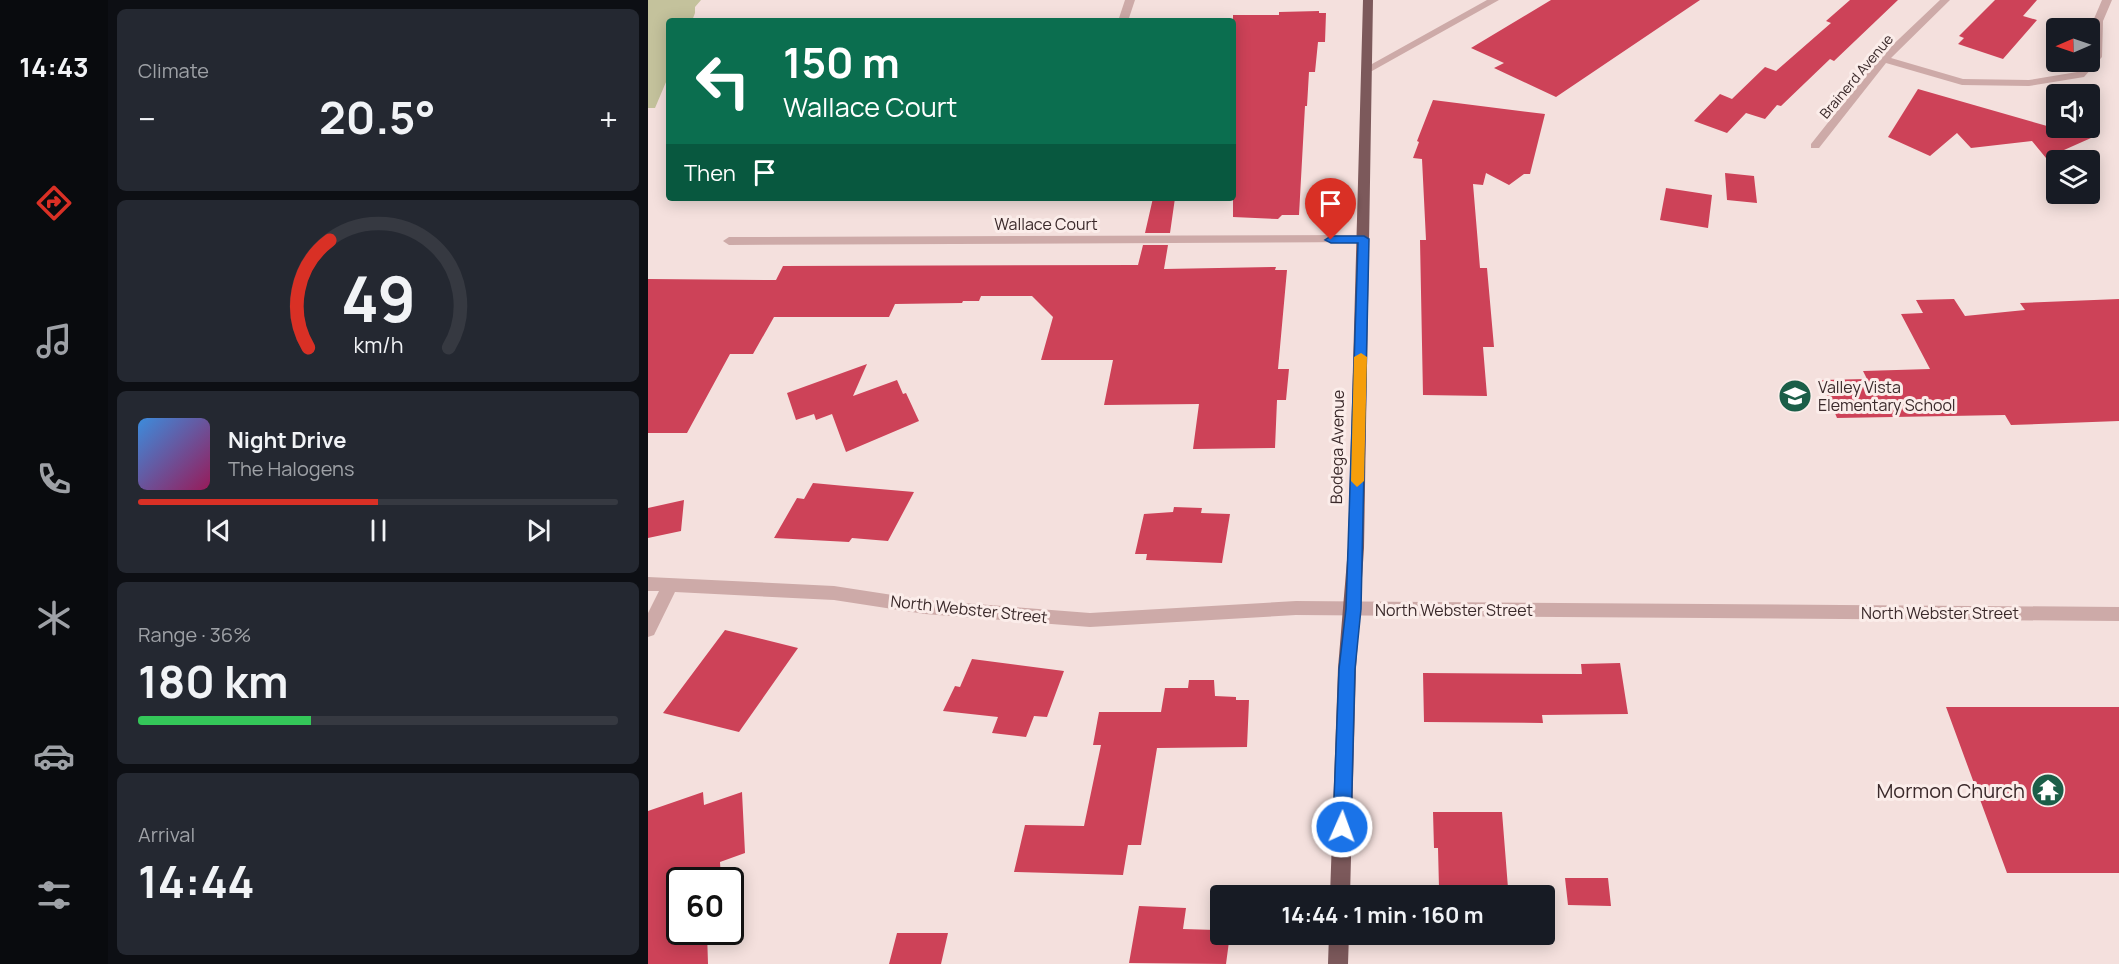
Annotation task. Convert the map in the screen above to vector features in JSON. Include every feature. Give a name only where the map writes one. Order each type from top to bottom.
[{"type":"main road","name":"Bodega Avenue","points":[[1340,885],[1347,669],[1353,609],[1364,239],[1368,0]]},
{"type":"main road","points":[[1338,964],[1339,945]]},
{"type":"street","points":[[1124,18],[1130,0]]},
{"type":"street","points":[[1368,69],[1494,0]]},
{"type":"street","name":"Brainerd Avenue","points":[[1815,146],[1884,59],[1945,0]]},
{"type":"street","points":[[1884,59],[1962,82],[2029,83],[2080,75],[2097,57],[2098,21],[2107,0]]},
{"type":"street","name":"Wallace Court","points":[[729,241],[1364,239]]},
{"type":"street","name":"North Webster Street","points":[[648,584],[834,593],[925,607],[1090,620],[1296,608],[2119,614]]},
{"type":"street","points":[[648,630],[671,584]]},
{"type":"shaded area","points":[[648,0],[701,0],[695,7],[693,18],[666,18],[666,82],[655,108],[648,108]]},
{"type":"building","points":[[1551,0],[1700,0],[1556,97],[1494,68],[1504,63],[1471,48]]},
{"type":"building","points":[[1850,0],[1898,0],[1834,61],[1830,59],[1781,106],[1777,105],[1765,119],[1746,113],[1727,133],[1694,121],[1720,94],[1732,99],[1765,67],[1776,71],[1831,23],[1826,21]]},
{"type":"building","points":[[1995,0],[2037,0],[2023,16],[2037,20],[2003,59],[1958,44],[1964,38],[1959,36]]},
{"type":"building","points":[[1319,11],[1319,13],[1326,13],[1325,42],[1318,42],[1315,72],[1309,72],[1299,215],[1282,215],[1278,219],[1233,217],[1233,201],[1236,201],[1236,18],[1233,18],[1233,15],[1279,15],[1279,12]]},
{"type":"building","points":[[1918,89],[2046,126],[2046,138],[2091,138],[2064,150],[2046,150],[2046,158],[2032,141],[1971,148],[1957,133],[1930,156],[1888,137]]},
{"type":"building","points":[[1433,100],[1545,114],[1530,174],[1524,174],[1509,185],[1486,173],[1483,185],[1473,184],[1480,268],[1487,268],[1494,347],[1483,347],[1487,396],[1423,395],[1420,240],[1426,240],[1422,159],[1413,158]]},
{"type":"building","points":[[1725,173],[1754,176],[1757,203],[1727,200]]},
{"type":"building","points":[[1666,188],[1712,195],[1708,228],[1660,220]]},
{"type":"building","points":[[1152,201],[1175,201],[1170,233],[1145,233]]},
{"type":"building","points":[[1143,245],[1168,245],[1164,269],[1276,267],[1275,270],[1287,270],[1278,369],[1289,369],[1286,400],[1277,400],[1275,448],[1193,449],[1199,404],[1104,405],[1113,360],[1041,360],[1053,317],[1032,296],[981,296],[979,301],[963,301],[962,303],[895,304],[889,317],[774,317],[753,354],[730,354],[687,433],[648,433],[648,279],[776,280],[783,266],[1138,265]]},
{"type":"building","points":[[1954,299],[1965,316],[2025,310],[2020,303],[2119,299],[2119,421],[2011,425],[2005,415],[1837,418],[1821,380],[1867,379],[1863,371],[1930,369],[1901,314],[1923,313],[1916,300]]},
{"type":"building","points":[[867,364],[853,396],[897,380],[919,421],[846,452],[832,414],[816,420],[814,414],[796,420],[787,393]]},
{"type":"building","points":[[813,483],[914,492],[888,541],[852,538],[849,542],[774,538],[797,498],[804,499]]},
{"type":"building","points":[[684,500],[681,531],[648,538],[648,508]]},
{"type":"building","points":[[1174,507],[1202,508],[1201,513],[1230,514],[1222,563],[1146,560],[1147,554],[1135,554],[1144,514],[1173,512]]},
{"type":"building","points":[[725,630],[798,648],[739,732],[663,713]]},
{"type":"building","points":[[972,659],[1064,671],[1047,717],[1034,716],[1026,737],[992,733],[998,717],[943,711],[955,686],[960,687]]},
{"type":"building","points":[[1620,663],[1628,714],[1542,715],[1543,723],[1424,722],[1423,673],[1582,674],[1581,664]]},
{"type":"building","points":[[1189,680],[1214,680],[1215,696],[1249,700],[1247,747],[1157,748],[1141,845],[1128,845],[1123,875],[1014,872],[1025,825],[1084,826],[1101,745],[1093,745],[1099,712],[1161,712],[1165,688],[1188,688]]},
{"type":"building","name":"Mormon Church","points":[[1946,707],[2119,707],[2119,873],[2007,873]]},
{"type":"building","points":[[703,792],[704,805],[742,792],[745,853],[720,862],[720,867],[666,867],[666,945],[707,945],[708,964],[648,964],[648,811]]},
{"type":"building","points":[[1433,812],[1502,812],[1508,885],[1439,885],[1438,848],[1434,848]]},
{"type":"building","points":[[1565,878],[1608,878],[1611,906],[1568,905]]},
{"type":"building","points":[[1139,906],[1186,908],[1183,929],[1210,930],[1210,945],[1229,945],[1226,964],[1129,963]]},
{"type":"building","points":[[897,933],[948,933],[941,964],[889,964]]},
{"type":"slow traffic","points":[[1357,481],[1361,357]]},
{"type":"place","name":"Valley Vista Elementary School","points":[[1795,396]]},
{"type":"place","name":"Mormon Church","points":[[2048,790]]},
{"type":"route","points":[[1331,240],[1364,239],[1356,548],[1347,669],[1342,827]]}]
